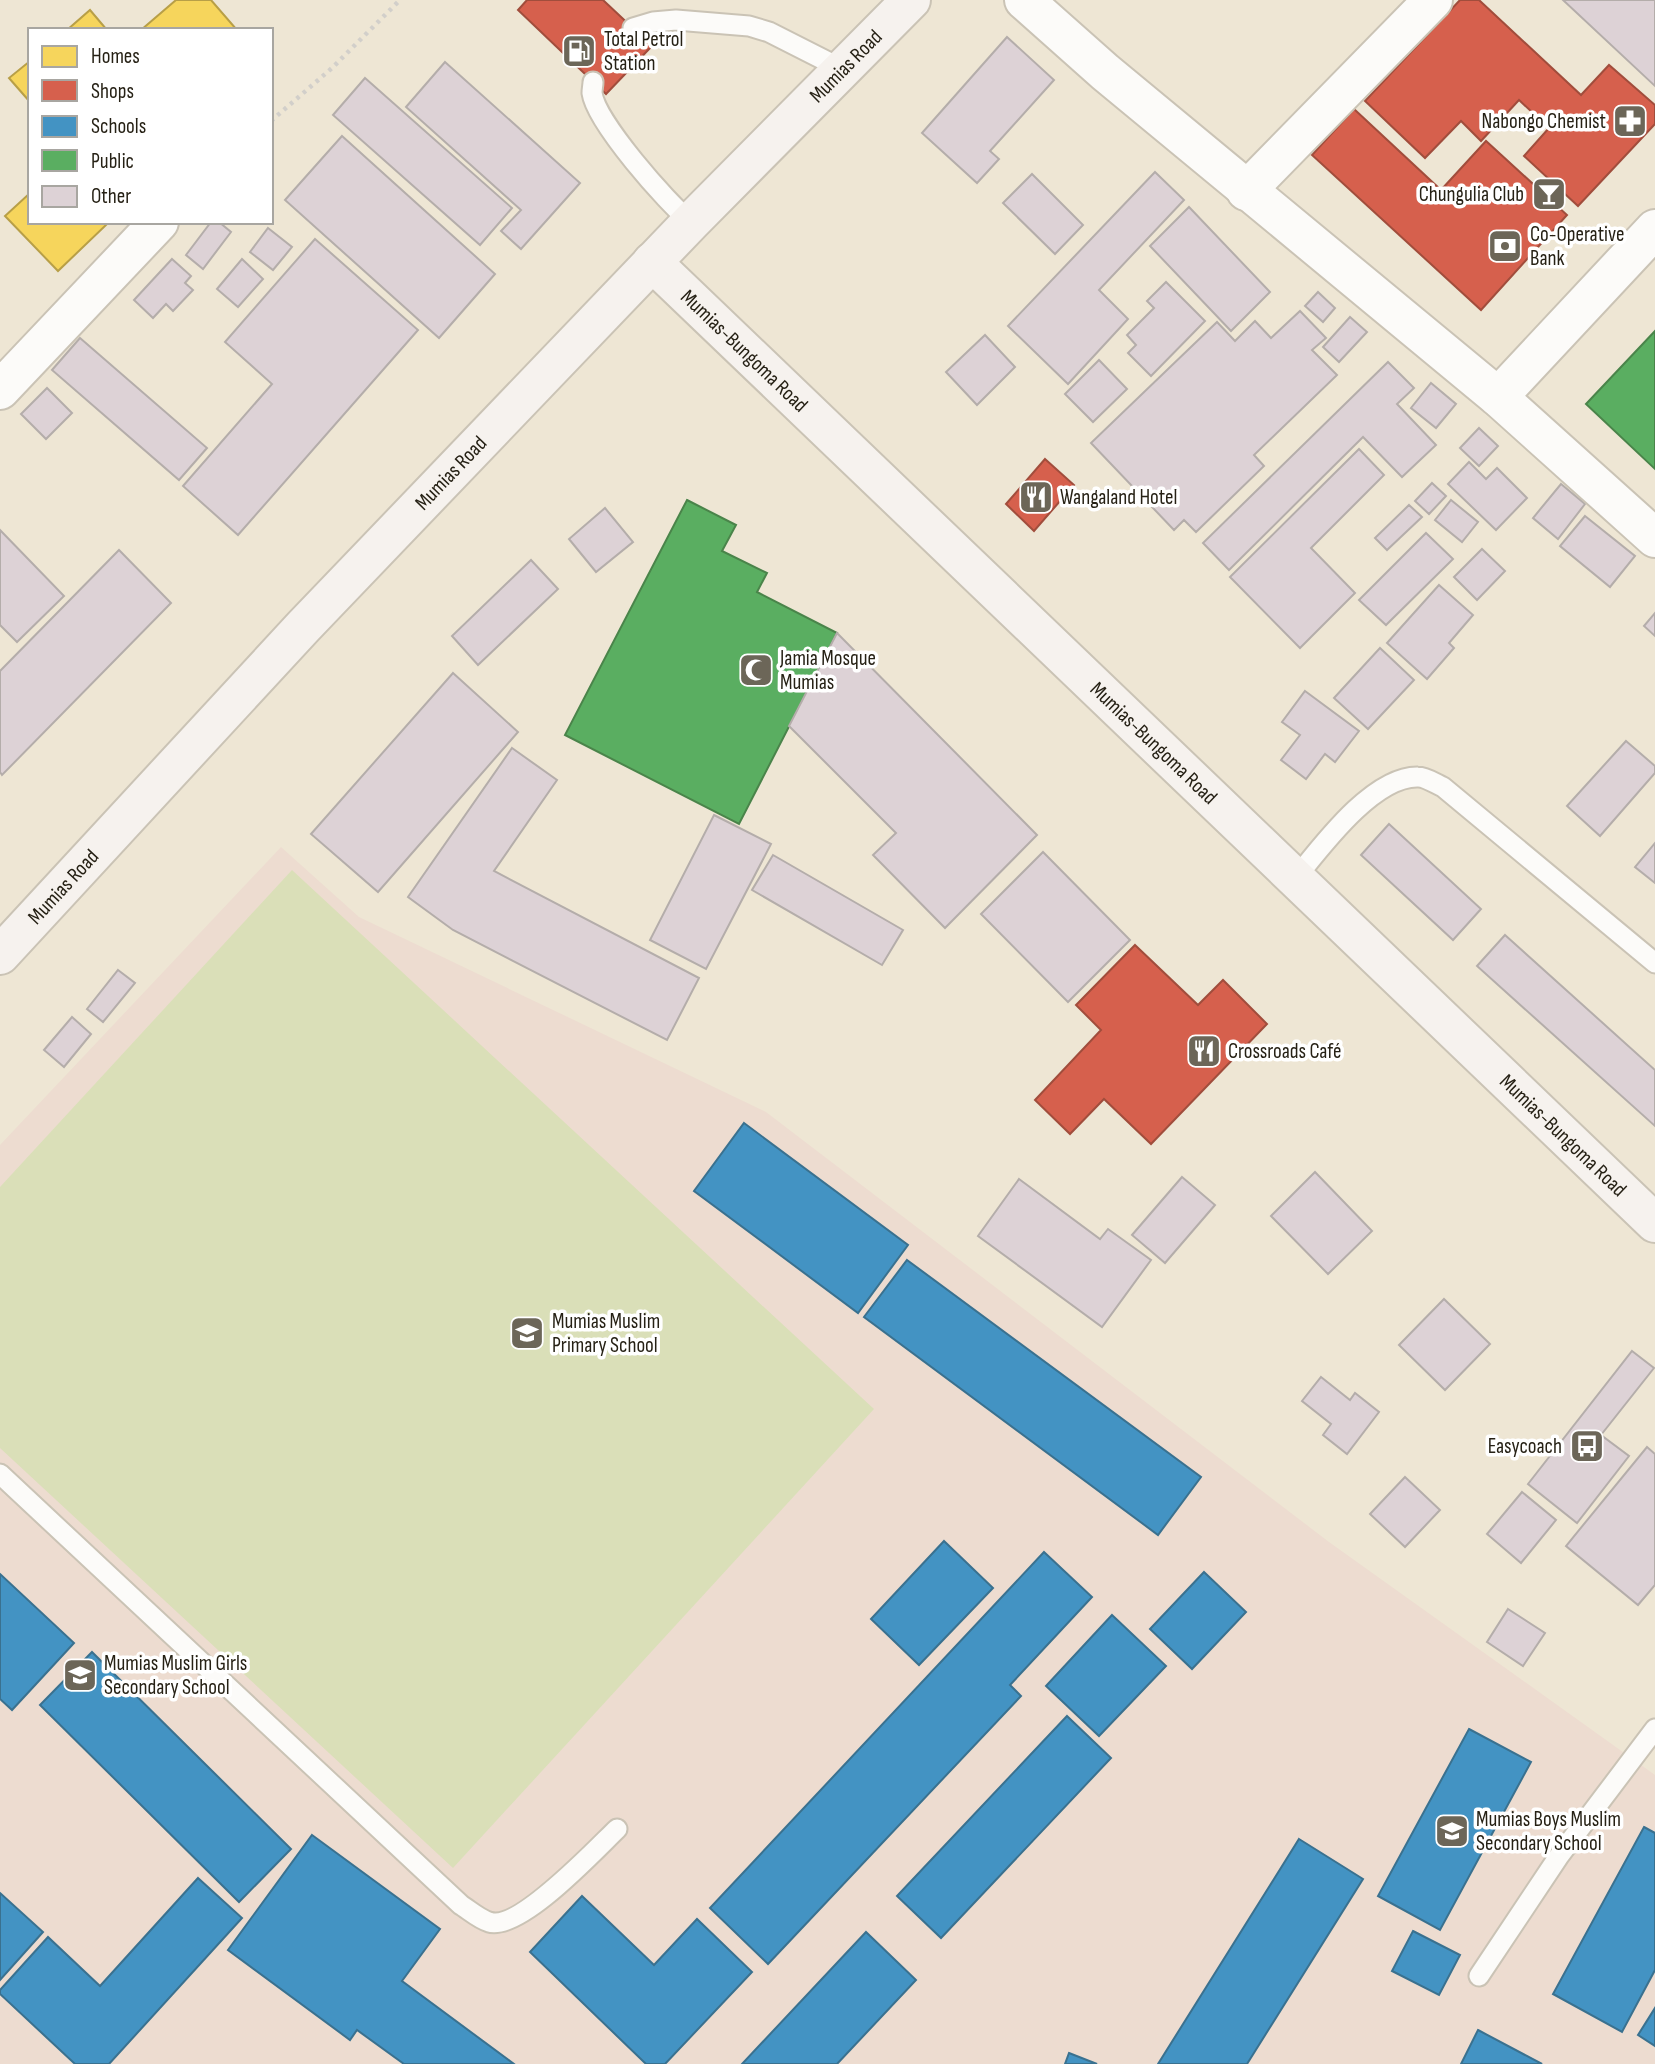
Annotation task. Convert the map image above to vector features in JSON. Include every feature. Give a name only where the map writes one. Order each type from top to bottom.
[{"type":"street","name":"Mumias Road","points":[[0,955],[303,626],[652,262],[911,0]]},
{"type":"street","points":[[1024,0],[1246,191],[1498,397],[1655,538]]},
{"type":"street","points":[[1246,191],[1433,0]]},
{"type":"street","points":[[0,390],[157,224]]},
{"type":"street","points":[[1498,397],[1655,229]]},
{"type":"street","name":"Mumias-Bungoma Road","points":[[652,262],[1295,879],[1652,1214]]},
{"type":"lane","points":[[633,28],[653,22],[676,20],[749,26],[769,32],[842,69]]},
{"type":"lane","points":[[593,82],[592,93],[607,121],[655,188],[691,222]]},
{"type":"lane","points":[[1295,879],[1344,820],[1380,790],[1401,780],[1420,776],[1443,787],[1655,963]]},
{"type":"lane","points":[[0,1474],[461,1905],[489,1923],[508,1922],[538,1902],[617,1829]]},
{"type":"lane","points":[[1479,1976],[1559,1856],[1655,1729]]},
{"type":"path","points":[[273,119],[331,68],[400,0]]},
{"type":"shaded area","name":"Mumias Muslim Primary School","points":[[281,847],[359,917],[766,1112],[1329,1542],[1655,1775],[1655,2064],[0,2064],[0,1145]]},
{"type":"green space","points":[[292,870],[874,1409],[453,1868],[0,1448],[0,1187]]},
{"type":"building: Homes","points":[[176,0],[211,0],[235,28],[143,28]]},
{"type":"building: Homes","points":[[90,10],[105,28],[69,28]]},
{"type":"building: Homes","points":[[28,63],[28,100],[9,78]]},
{"type":"building: Homes","points":[[28,195],[28,224],[106,225],[58,271],[5,216]]},
{"type":"building: Shops","points":[[527,0],[603,0],[652,46],[606,94],[518,10]]},
{"type":"building: Shops","points":[[1460,0],[1479,0],[1581,95],[1609,65],[1655,105],[1655,124],[1578,206],[1524,156],[1549,128],[1519,100],[1481,141],[1461,121],[1425,158],[1365,101]]},
{"type":"building: Shops","points":[[1354,109],[1441,190],[1486,141],[1567,215],[1481,310],[1312,155]]},
{"type":"building: Shops","points":[[1045,459],[1074,485],[1034,531],[1006,504]]},
{"type":"building: Shops","points":[[1135,945],[1198,1005],[1223,980],[1267,1024],[1151,1144],[1104,1099],[1070,1134],[1035,1100],[1101,1030],[1076,1005]]},
{"type":"building: Schools","points":[[744,1123],[908,1245],[858,1313],[694,1191]]},
{"type":"building: Schools","points":[[907,1260],[1201,1477],[1158,1535],[864,1317]]},
{"type":"building: Schools","points":[[944,1541],[993,1588],[919,1665],[871,1619]]},
{"type":"building: Schools","points":[[1044,1552],[1092,1597],[1010,1685],[1021,1696],[768,1964],[710,1908]]},
{"type":"building: Schools","points":[[1204,1572],[1246,1612],[1192,1669],[1150,1629]]},
{"type":"building: Schools","points":[[0,1574],[74,1643],[12,1710],[0,1699]]},
{"type":"building: Schools","points":[[1112,1615],[1166,1666],[1099,1736],[1046,1686]]},
{"type":"building: Schools","points":[[92,1652],[291,1849],[239,1902],[40,1705]]},
{"type":"building: Schools","points":[[1067,1716],[1111,1758],[941,1938],[897,1896]]},
{"type":"building: Schools","points":[[1469,1729],[1531,1762],[1440,1930],[1378,1896]]},
{"type":"building: Schools","points":[[1644,1827],[1655,1833],[1655,1970],[1622,2032],[1553,1994]]},
{"type":"building: Schools","points":[[312,1835],[440,1929],[402,1981],[514,2064],[404,2064],[357,2030],[350,2040],[228,1950]]},
{"type":"building: Schools","points":[[1299,1839],[1363,1879],[1247,2064],[1158,2064]]},
{"type":"building: Schools","points":[[198,1878],[242,1918],[109,2064],[75,2064],[0,1994],[0,1990],[48,1937],[100,1986]]},
{"type":"building: Schools","points":[[0,1893],[43,1932],[0,1980]]},
{"type":"building: Schools","points":[[582,1896],[654,1965],[697,1919],[752,1972],[665,2064],[646,2064],[530,1952]]},
{"type":"building: Schools","points":[[1413,1931],[1460,1955],[1439,1995],[1392,1971]]},
{"type":"building: Schools","points":[[866,1932],[916,1980],[837,2064],[742,2064]]},
{"type":"building: Schools","points":[[1655,2008],[1655,2046],[1638,2035]]},
{"type":"building: Schools","points":[[1478,2030],[1542,2064],[1461,2064]]},
{"type":"building: Schools","points":[[1069,2053],[1097,2064],[1065,2064]]},
{"type":"building: Public","points":[[1655,331],[1655,469],[1586,404]]},
{"type":"building: Public","points":[[687,500],[736,525],[722,551],[767,573],[757,592],[837,633],[739,824],[565,735]]},
{"type":"building: Other","points":[[1563,0],[1655,0],[1655,86]]},
{"type":"building: Other","points":[[1007,37],[1054,80],[990,151],[999,159],[977,183],[922,133]]},
{"type":"building: Other","points":[[445,62],[580,183],[521,249],[501,231],[521,210],[406,107]]},
{"type":"building: Other","points":[[365,78],[512,208],[480,245],[333,115]]},
{"type":"building: Other","points":[[342,136],[495,274],[439,338],[285,200]]},
{"type":"building: Other","points":[[1155,172],[1184,200],[1099,290],[1128,319],[1068,384],[1008,326]]},
{"type":"building: Other","points":[[1032,174],[1083,225],[1055,254],[1003,203]]},
{"type":"building: Other","points":[[1189,207],[1270,292],[1231,331],[1150,246]]},
{"type":"building: Other","points":[[209,224],[221,224],[231,232],[203,269],[186,255]]},
{"type":"building: Other","points":[[268,228],[292,247],[273,270],[250,252]]},
{"type":"building: Other","points":[[315,239],[418,330],[238,535],[183,486],[272,384],[225,342]]},
{"type":"building: Other","points":[[172,259],[191,276],[185,283],[193,290],[173,311],[166,304],[153,318],[134,300]]},
{"type":"building: Other","points":[[242,259],[263,279],[238,307],[217,289]]},
{"type":"building: Other","points":[[1166,282],[1205,321],[1151,376],[1128,353],[1136,345],[1127,335],[1154,308],[1147,301]]},
{"type":"building: Other","points":[[1318,292],[1335,308],[1323,322],[1305,306]]},
{"type":"building: Other","points":[[1300,311],[1326,338],[1312,350],[1337,375],[1254,455],[1264,466],[1196,532],[1184,520],[1174,530],[1091,443],[1217,322],[1235,341],[1255,321],[1271,338]]},
{"type":"building: Other","points":[[1350,317],[1367,332],[1339,362],[1323,347]]},
{"type":"building: Other","points":[[985,335],[1015,367],[977,405],[946,372]]},
{"type":"building: Other","points":[[80,338],[207,448],[179,480],[52,370]]},
{"type":"building: Other","points":[[1099,360],[1127,389],[1093,422],[1065,394]]},
{"type":"building: Other","points":[[1388,362],[1414,388],[1397,404],[1436,445],[1402,477],[1363,437],[1229,570],[1203,543]]},
{"type":"building: Other","points":[[1431,383],[1456,404],[1436,428],[1411,408]]},
{"type":"building: Other","points":[[47,388],[72,413],[46,439],[21,414]]},
{"type":"building: Other","points":[[1479,428],[1498,446],[1479,466],[1460,448]]},
{"type":"building: Other","points":[[1359,449],[1384,475],[1311,548],[1355,593],[1300,648],[1230,577]]},
{"type":"building: Other","points":[[1469,462],[1486,479],[1497,468],[1527,498],[1496,530],[1448,484]]},
{"type":"building: Other","points":[[1432,483],[1446,496],[1429,514],[1415,501]]},
{"type":"building: Other","points":[[1561,484],[1585,504],[1558,539],[1533,518]]},
{"type":"building: Other","points":[[1451,500],[1478,522],[1462,542],[1435,520]]},
{"type":"building: Other","points":[[1409,505],[1422,517],[1387,550],[1375,538]]},
{"type":"building: Other","points":[[605,508],[633,542],[596,572],[569,539]]},
{"type":"building: Other","points":[[1585,516],[1635,556],[1610,587],[1560,546]]},
{"type":"building: Other","points":[[0,530],[64,596],[17,642],[0,625]]},
{"type":"building: Other","points":[[1426,533],[1453,559],[1386,625],[1359,600]]},
{"type":"building: Other","points":[[1482,549],[1505,571],[1477,600],[1454,577]]},
{"type":"building: Other","points":[[119,550],[171,603],[2,775],[0,671]]},
{"type":"building: Other","points":[[531,560],[558,589],[478,665],[452,636]]},
{"type":"building: Other","points":[[1439,585],[1473,615],[1449,643],[1454,648],[1427,679],[1387,643]]},
{"type":"building: Other","points":[[1655,613],[1655,636],[1644,626]]},
{"type":"building: Other","points":[[837,633],[1037,835],[945,928],[873,855],[896,833],[789,726]]},
{"type":"building: Other","points":[[1380,648],[1414,680],[1368,729],[1334,698]]},
{"type":"building: Other","points":[[453,673],[518,732],[378,892],[311,834]]},
{"type":"building: Other","points":[[1305,691],[1359,731],[1335,762],[1325,754],[1306,779],[1281,760],[1300,735],[1282,722]]},
{"type":"building: Other","points":[[1626,741],[1655,766],[1655,773],[1600,836],[1567,806]]},
{"type":"building: Other","points":[[512,748],[557,780],[494,871],[699,978],[667,1040],[453,930],[408,897]]},
{"type":"building: Other","points":[[714,815],[771,844],[706,969],[650,940]]},
{"type":"building: Other","points":[[1389,824],[1481,909],[1453,940],[1361,855]]},
{"type":"building: Other","points":[[1655,843],[1655,883],[1635,867]]},
{"type":"building: Other","points":[[1043,852],[1130,940],[1068,1002],[981,914]]},
{"type":"building: Other","points":[[773,855],[903,930],[882,965],[752,890]]},
{"type":"building: Other","points":[[1505,935],[1655,1070],[1655,1126],[1477,966]]},
{"type":"building: Other","points":[[118,970],[135,983],[103,1022],[87,1009]]},
{"type":"building: Other","points":[[72,1017],[91,1034],[64,1067],[44,1050]]},
{"type":"building: Other","points":[[1315,1172],[1372,1231],[1328,1274],[1271,1216]]},
{"type":"building: Other","points":[[1182,1177],[1215,1205],[1165,1263],[1132,1235]]},
{"type":"building: Other","points":[[1019,1179],[1100,1239],[1108,1229],[1151,1260],[1102,1327],[978,1236]]},
{"type":"building: Other","points":[[1444,1299],[1490,1344],[1445,1390],[1399,1345]]},
{"type":"building: Other","name":"Easycoach","points":[[1632,1351],[1654,1368],[1601,1435],[1629,1456],[1577,1523],[1528,1484]]},
{"type":"building: Other","points":[[1321,1377],[1350,1400],[1355,1393],[1379,1412],[1347,1454],[1323,1435],[1331,1424],[1302,1401]]},
{"type":"building: Other","points":[[1647,1447],[1655,1454],[1655,1585],[1638,1605],[1566,1546]]},
{"type":"building: Other","points":[[1405,1477],[1440,1510],[1405,1547],[1370,1514]]},
{"type":"building: Other","points":[[1522,1492],[1556,1520],[1521,1563],[1487,1534]]},
{"type":"building: Other","points":[[1508,1609],[1545,1633],[1523,1666],[1487,1642]]},
{"type":"place","name":"Total Petrol Station","points":[[579,51]]},
{"type":"place","name":"Nabongo Chemist","points":[[1630,121]]},
{"type":"place","name":"Chungulia Club","points":[[1549,194]]},
{"type":"place","name":"Co-Operative Bank","points":[[1505,246]]},
{"type":"place","name":"Wangaland Hotel","points":[[1036,497]]},
{"type":"place","name":"Jamia Mosque Mumias","points":[[756,670]]},
{"type":"place","name":"Crossroads Café","points":[[1204,1051]]},
{"type":"place","name":"Mumias Muslim Primary School","points":[[527,1333]]},
{"type":"place","name":"Easycoach","points":[[1587,1446]]},
{"type":"place","name":"Mumias Muslim Girls Secondary School","points":[[80,1675]]},
{"type":"place","name":"Mumias Boys Muslim Secondary School","points":[[1452,1831]]}]
